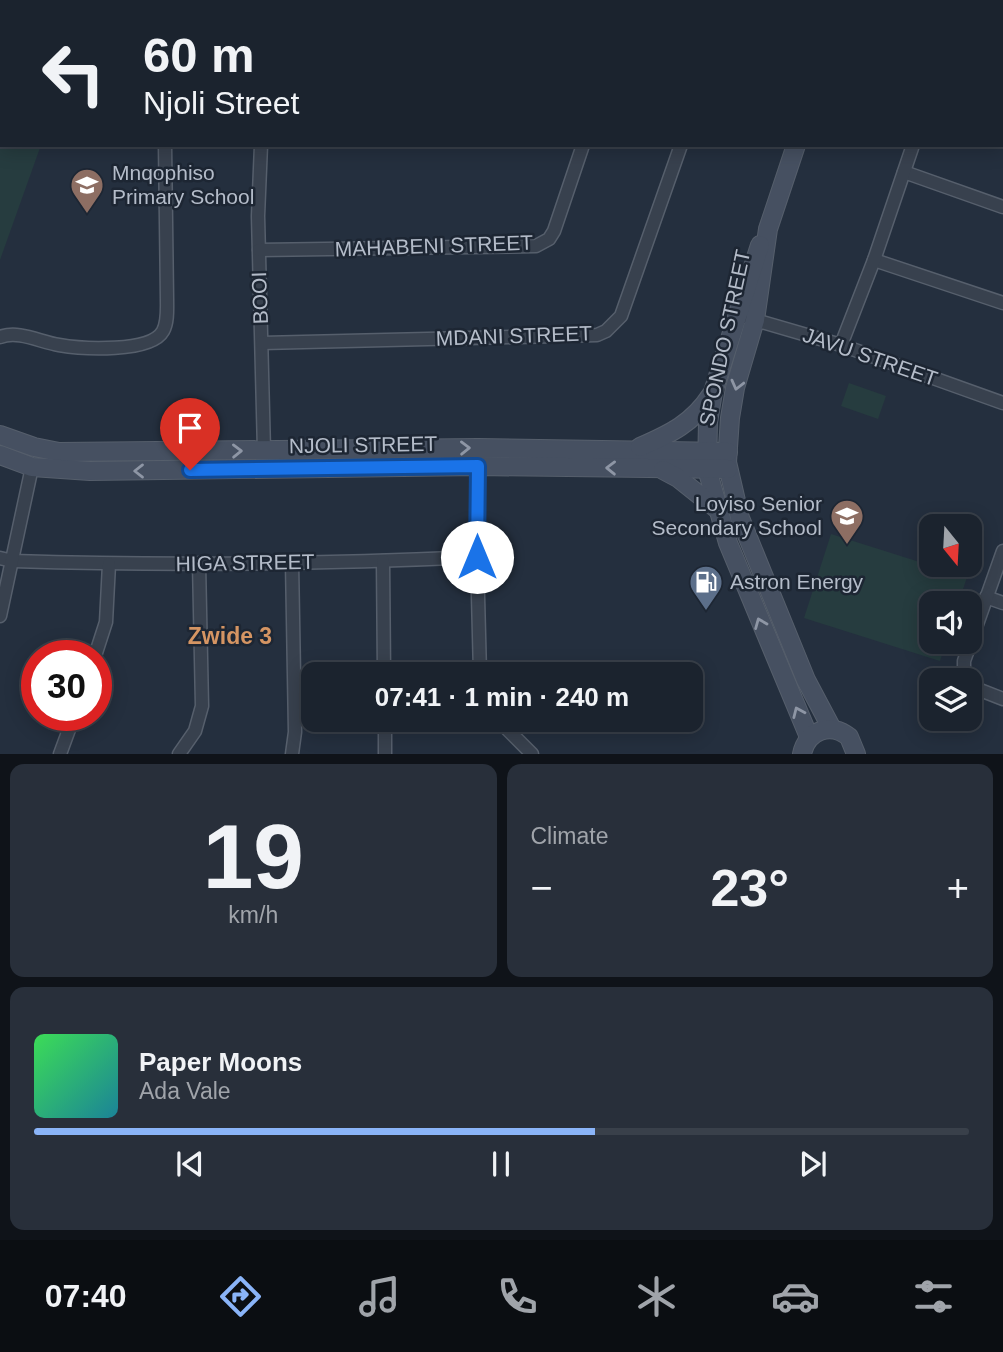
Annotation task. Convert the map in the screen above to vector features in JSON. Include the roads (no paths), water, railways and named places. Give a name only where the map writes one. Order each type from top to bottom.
[{"type":"main road","name":"SPONDO STREET","points":[[791,147],[768,229],[755,320],[736,388],[730,418],[728,461],[740,518],[806,680],[832,729],[849,737],[856,754]]},
{"type":"main road","name":"SPONDO STREET","points":[[768,229],[753,262],[713,392],[707,460],[717,509],[806,745]]},
{"type":"main road","points":[[633,450],[686,425],[713,392]]},
{"type":"main road","name":"NJOLI STREET","points":[[0,435],[34,447],[59,452],[478,448],[633,450],[728,461]]},
{"type":"main road","name":"NJOLI STREET","points":[[0,455],[32,467],[103,471],[478,466],[660,469],[707,460]]},
{"type":"main road","points":[[660,469],[678,478],[717,509]]},
{"type":"main road","points":[[806,745],[816,732],[832,729]]},
{"type":"street","points":[[0,337],[18,335],[60,346],[131,347],[150,343],[162,333],[167,299],[165,147]]},
{"type":"street","name":"BOOI","points":[[261,147],[258,179],[264,451]]},
{"type":"street","name":"MAHABENI STREET","points":[[259,250],[530,247],[543,243],[554,232],[582,147]]},
{"type":"street","name":"MDANI STREET","points":[[262,343],[597,335],[606,331],[621,316],[680,147]]},
{"type":"street","points":[[841,345],[874,260],[912,147]]},
{"type":"street","points":[[904,172],[1003,207]]},
{"type":"street","points":[[874,260],[1003,303]]},
{"type":"street","name":"JAVU STREET","points":[[737,314],[841,345],[1003,403]]},
{"type":"street","points":[[478,466],[477,557],[481,662]]},
{"type":"street","points":[[0,616],[7,560],[32,467]]},
{"type":"street","points":[[965,668],[970,644],[1003,551]]},
{"type":"street","name":"HIGA STREET","points":[[7,560],[109,564],[383,561],[477,557]]},
{"type":"street","points":[[383,561],[384,662]]},
{"type":"street","points":[[292,562],[295,732],[292,754]]},
{"type":"street","points":[[178,754],[195,731],[202,706],[199,563]]},
{"type":"street","points":[[100,640],[106,622],[109,564]]},
{"type":"street","points":[[986,597],[1003,603]]},
{"type":"street","points":[[982,691],[1003,699]]},
{"type":"street","points":[[60,754],[68,731]]},
{"type":"street","points":[[385,732],[385,754]]},
{"type":"street","points":[[510,732],[532,754]]},
{"type":"place","name":"Mnqophiso Primary School","points":[[87,215]]},
{"type":"place","name":"Loyiso Senior Secondary School","points":[[847,546]]},
{"type":"place","name":"Astron Energy","points":[[706,612]]},
{"type":"district","name":"Zwide 3","points":[[230,636]]}]
